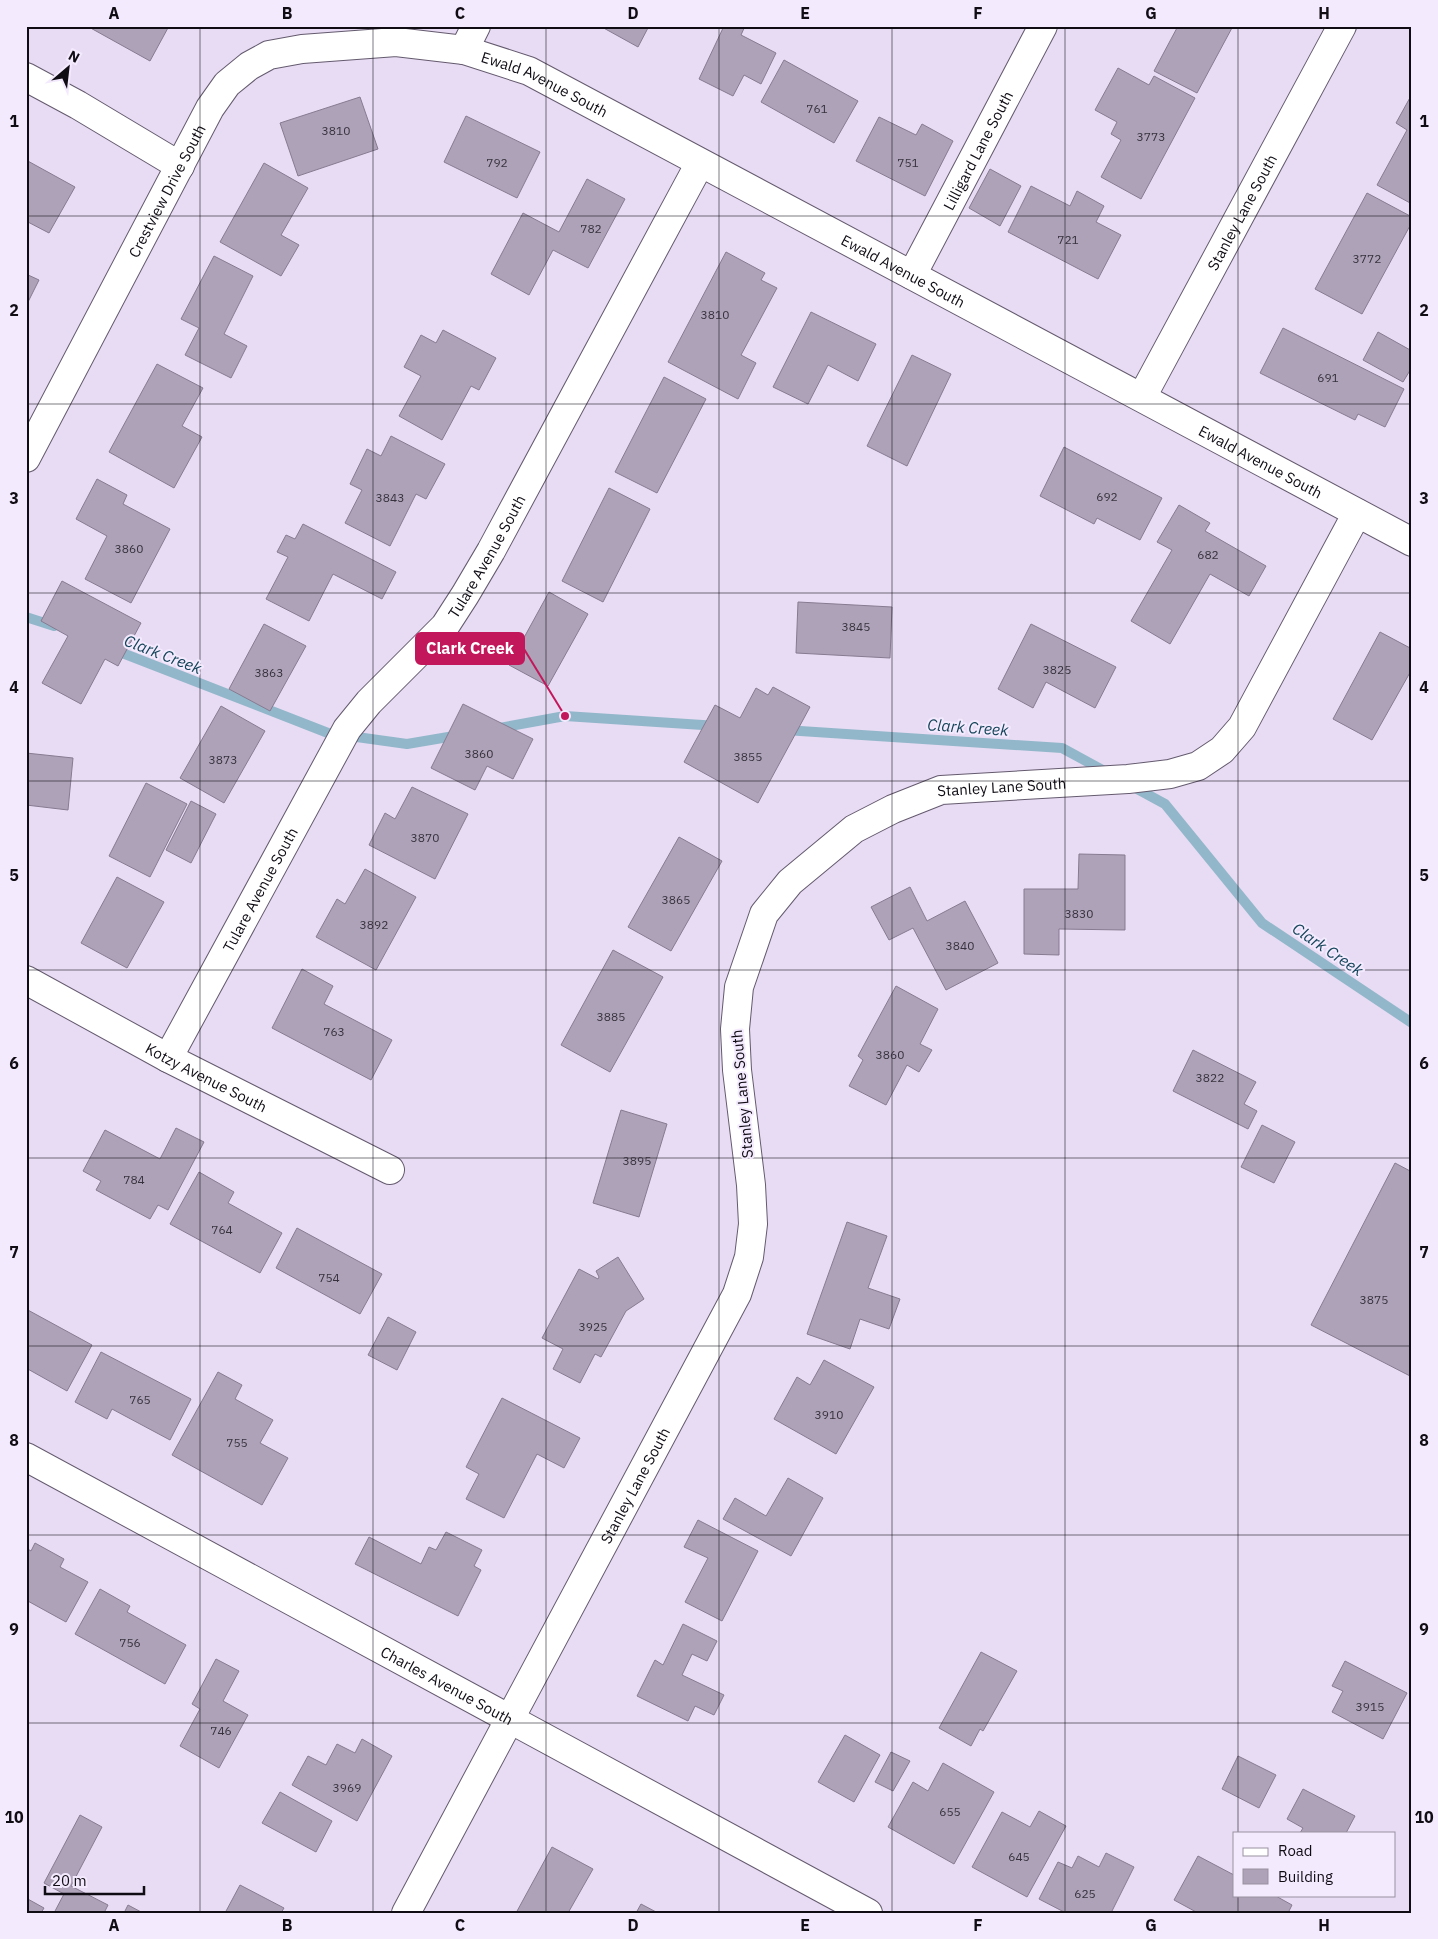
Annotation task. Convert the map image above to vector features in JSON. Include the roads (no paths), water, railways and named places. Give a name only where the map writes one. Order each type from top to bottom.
[{"type":"street","points":[[464,50],[476,26]]},
{"type":"street","name":"Stanley Lane South","points":[[1142,397],[1342,26]]},
{"type":"street","name":"Lilligard Lane South","points":[[912,275],[1042,27]]},
{"type":"street","name":"Ewald Avenue South","points":[[394,34],[464,50],[529,71],[1412,542]]},
{"type":"street","name":"Crestview Drive South","points":[[26,458],[210,108],[227,84],[249,66],[268,55],[394,34]]},
{"type":"street","points":[[26,77],[78,105],[180,166]]},
{"type":"street","name":"Tulare Avenue South","points":[[168,1058],[347,729],[369,702],[445,626],[487,559],[700,163]]},
{"type":"street","name":"Stanley Lane South","points":[[406,1913],[737,1294],[749,1257],[752,1224],[751,1185],[734,1029],[739,987],[764,914],[790,882],[854,829],[893,809],[941,790],[1128,779],[1170,774],[1198,766],[1222,750],[1242,727],[1357,513]]},
{"type":"street","name":"Kotzy Avenue South","points":[[26,980],[168,1058],[390,1170]]},
{"type":"street","name":"Charles Avenue South","points":[[26,1457],[868,1913]]},
{"type":"waterway","name":"Clark Creek","points":[[26,617],[54,626]]},
{"type":"waterway","name":"Clark Creek","points":[[112,649],[328,733],[407,744],[460,735]]},
{"type":"waterway","name":"Clark Creek","points":[[494,729],[565,716],[718,726]]},
{"type":"waterway","name":"Clark Creek","points":[[785,730],[1062,748],[1108,773]]},
{"type":"waterway","name":"Clark Creek","points":[[1130,785],[1165,804],[1262,923],[1412,1023]]},
{"type":"place","name":"Clark Creek","points":[[565,716]]}]
